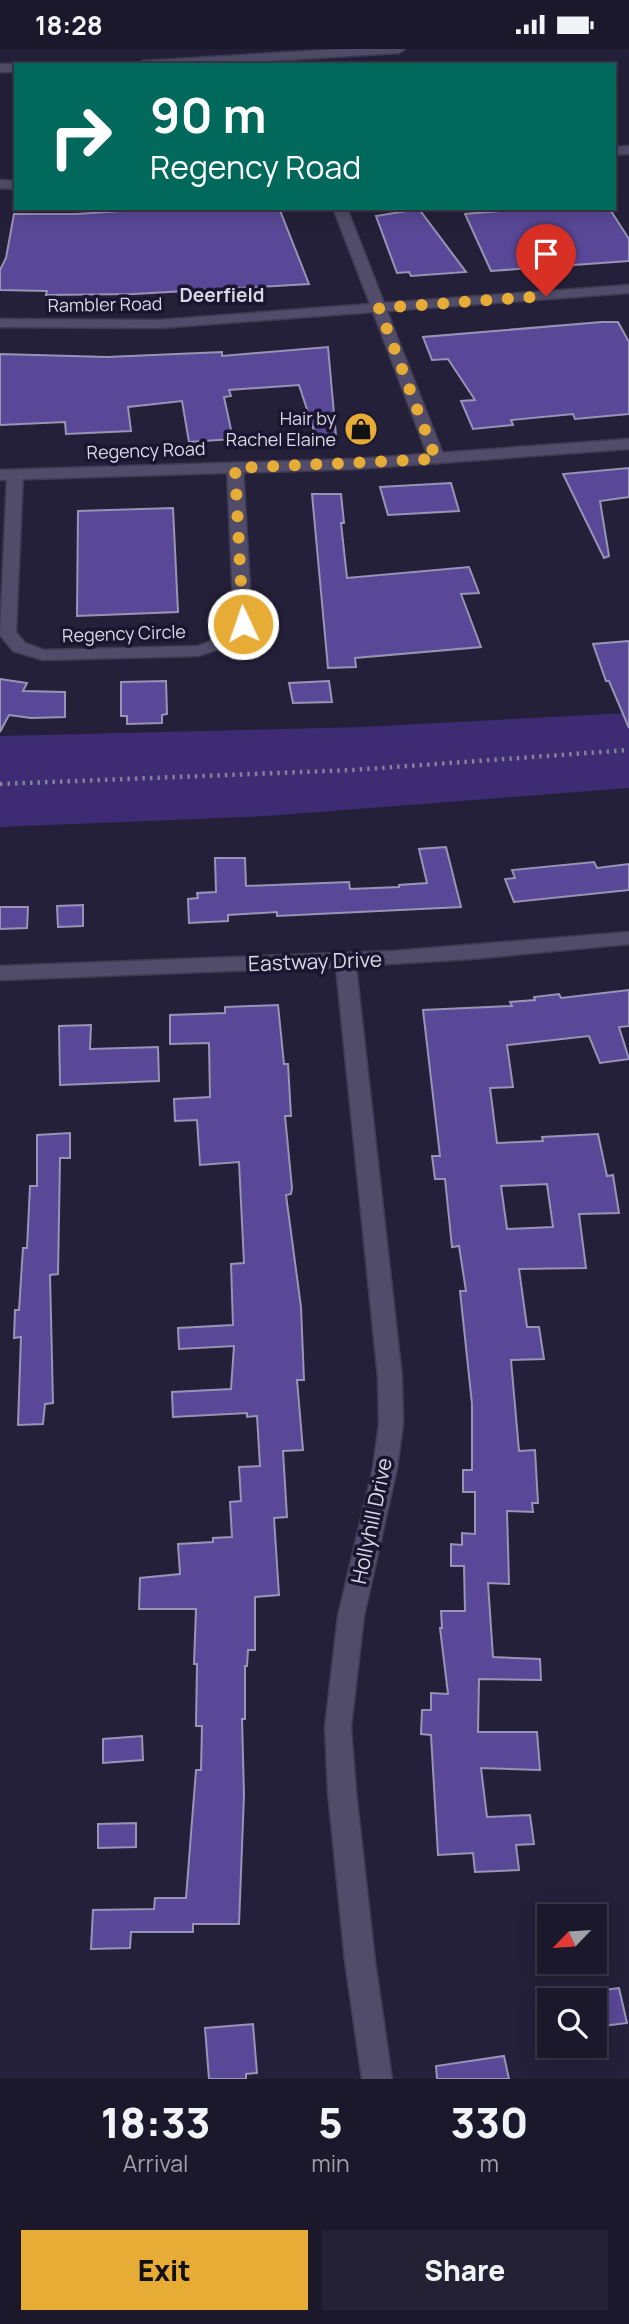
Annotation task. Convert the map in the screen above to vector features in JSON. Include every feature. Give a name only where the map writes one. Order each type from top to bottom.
[{"type":"street","points":[[212,63],[282,61],[400,49]]},
{"type":"street","points":[[341,210],[436,459]]},
{"type":"street","name":"Rambler Road","points":[[0,323],[159,324],[629,289]]},
{"type":"street","name":"Regency Road","points":[[8,475],[436,459],[629,444]]},
{"type":"street","name":"Regency Circle","points":[[8,475],[7,633],[19,647],[29,653],[55,656],[198,651],[219,645],[237,633],[243,624],[235,468]]},
{"type":"street","name":"Eastway Drive","points":[[0,973],[464,955],[629,938]]},
{"type":"street","name":"Hollyhill Drive","points":[[345,961],[390,1378],[391,1424],[385,1468],[351,1616],[338,1727],[342,1792],[360,1961],[377,2079]]},
{"type":"shaded area","points":[[629,713],[629,788],[266,816],[0,827],[0,736],[363,727]]},
{"type":"building","points":[[137,210],[280,210],[309,284],[134,294],[46,295],[47,291],[0,290],[0,270],[6,258],[14,214]]},
{"type":"building","points":[[420,210],[466,272],[411,276],[409,272],[397,273],[376,216]]},
{"type":"building","points":[[514,210],[610,210],[629,239],[629,261],[491,271],[465,214]]},
{"type":"building","points":[[618,322],[629,342],[629,414],[575,419],[573,414],[511,420],[513,425],[473,429],[461,401],[475,400],[448,359],[432,360],[423,337]]},
{"type":"building","points":[[328,347],[336,436],[316,437],[299,385],[229,390],[231,396],[224,397],[233,439],[189,442],[182,401],[128,407],[131,431],[66,434],[65,422],[0,425],[0,354],[107,357],[222,352],[222,356]]},
{"type":"building","points":[[629,468],[629,497],[600,501],[609,556],[604,558],[563,474]]},
{"type":"building","points":[[451,483],[459,511],[388,515],[380,487]]},
{"type":"building","points":[[312,494],[341,494],[347,578],[469,567],[479,593],[461,594],[481,647],[355,658],[356,667],[328,668]]},
{"type":"building","points":[[173,508],[178,612],[77,616],[78,511]]},
{"type":"building","points":[[629,641],[629,728],[609,681],[606,681],[593,644]]},
{"type":"building","points":[[0,679],[27,683],[23,691],[65,692],[65,717],[31,718],[9,715],[0,732]]},
{"type":"building","points":[[166,681],[167,714],[162,715],[162,723],[127,724],[127,716],[121,716],[121,682]]},
{"type":"building","points":[[329,681],[332,702],[293,703],[289,683]]},
{"type":"building","points":[[446,847],[461,907],[277,916],[277,912],[228,915],[228,921],[189,923],[188,899],[198,898],[197,893],[216,892],[215,858],[245,858],[246,886],[349,882],[350,889],[399,887],[427,883],[419,849]]},
{"type":"building","points":[[594,862],[597,868],[629,864],[629,890],[514,902],[505,879],[515,878],[512,870]]},
{"type":"building","points":[[83,905],[83,926],[58,927],[57,906]]},
{"type":"building","points":[[0,907],[28,907],[27,928],[0,929]]},
{"type":"building","points":[[629,990],[629,1026],[619,1027],[629,1059],[600,1063],[589,1036],[507,1045],[513,1087],[490,1088],[497,1143],[598,1134],[607,1176],[613,1175],[619,1213],[579,1214],[586,1268],[519,1269],[527,1327],[539,1327],[544,1359],[511,1360],[519,1451],[535,1450],[538,1503],[532,1503],[533,1512],[507,1511],[509,1584],[488,1583],[493,1657],[540,1659],[541,1680],[479,1679],[478,1732],[537,1732],[540,1770],[481,1768],[487,1817],[530,1815],[534,1844],[516,1845],[519,1870],[475,1872],[473,1853],[438,1855],[431,1735],[421,1734],[422,1710],[431,1710],[431,1693],[448,1694],[440,1628],[441,1611],[465,1611],[464,1566],[451,1566],[451,1544],[462,1545],[462,1533],[475,1534],[475,1492],[463,1492],[463,1470],[472,1470],[472,1404],[460,1291],[466,1291],[459,1246],[452,1247],[445,1179],[435,1179],[432,1156],[440,1156],[423,1010],[512,1006],[510,1002],[559,994],[561,998]],"holes":[[[547,1184],[553,1227],[507,1229],[501,1186]]]},
{"type":"building","points":[[278,1005],[284,1064],[288,1064],[291,1116],[285,1116],[292,1188],[291,1194],[286,1195],[301,1307],[304,1380],[297,1380],[303,1450],[283,1451],[287,1517],[274,1518],[279,1595],[255,1597],[255,1650],[248,1650],[245,1666],[239,1924],[193,1924],[193,1932],[131,1932],[130,1948],[91,1949],[93,1910],[154,1909],[155,1898],[186,1898],[196,1770],[201,1770],[202,1726],[196,1726],[197,1664],[194,1664],[196,1609],[139,1609],[140,1578],[180,1574],[178,1544],[213,1542],[213,1538],[232,1537],[230,1502],[241,1501],[239,1467],[260,1466],[257,1416],[247,1417],[247,1413],[173,1417],[172,1392],[231,1389],[234,1346],[179,1349],[178,1328],[233,1325],[231,1264],[244,1263],[239,1162],[200,1165],[197,1120],[175,1121],[174,1099],[210,1097],[209,1043],[170,1044],[170,1015],[225,1013],[225,1007]]},
{"type":"building","points":[[91,1025],[90,1049],[158,1047],[159,1081],[60,1085],[59,1026]]},
{"type":"building","points":[[70,1133],[70,1158],[60,1158],[58,1274],[50,1275],[53,1403],[45,1404],[43,1424],[18,1425],[21,1337],[14,1338],[15,1310],[19,1310],[23,1248],[27,1248],[30,1186],[37,1186],[37,1135]]},
{"type":"building","points":[[142,1736],[143,1760],[103,1763],[103,1739]]},
{"type":"building","points":[[136,1823],[136,1847],[98,1848],[98,1824]]},
{"type":"building","points":[[619,1988],[627,2023],[607,2026],[607,1990]]},
{"type":"building","points":[[253,2024],[257,2073],[246,2074],[246,2079],[209,2079],[205,2028]]},
{"type":"building","points":[[504,2056],[509,2079],[437,2079],[436,2066]]},
{"type":"railway","points":[[0,784],[353,770],[629,750]]},
{"type":"place","name":"Hair by Rachel Elaine","points":[[361,429]]},
{"type":"district","name":"Deerfield","points":[[222,295]]},
{"type":"route","points":[[243,624],[235,468],[436,459],[379,308],[546,296]]}]
